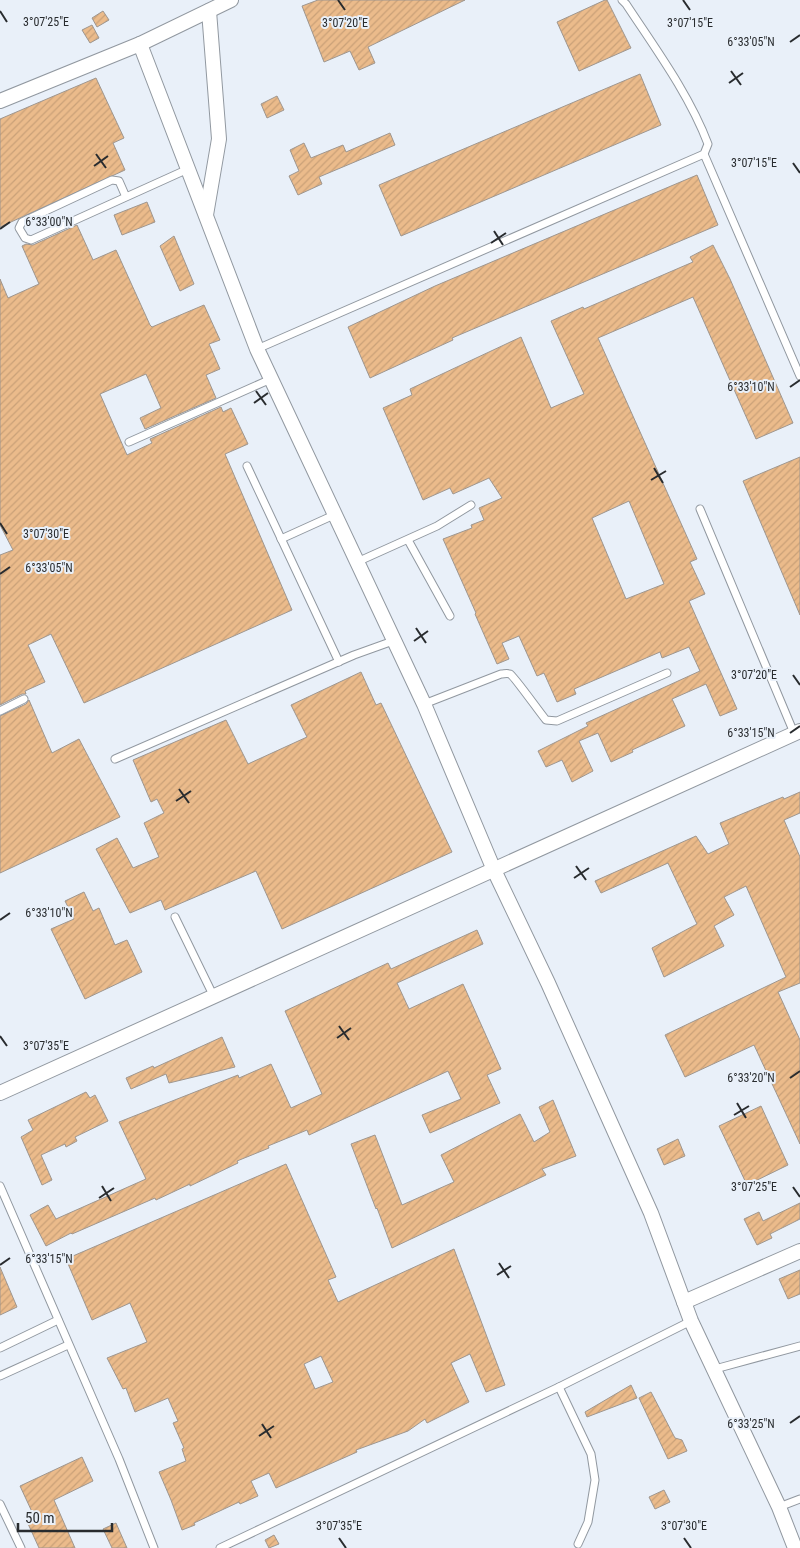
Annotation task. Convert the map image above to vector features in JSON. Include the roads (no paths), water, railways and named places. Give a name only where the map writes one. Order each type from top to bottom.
[{"type":"street","points":[[0,101],[140,44],[231,0]]},
{"type":"street","points":[[206,216],[219,139],[214,95],[209,11]]},
{"type":"street","points":[[140,44],[257,349],[356,563],[424,704],[494,870],[548,983],[651,1213],[692,1321],[779,1507],[795,1548]]},
{"type":"street","points":[[0,1093],[797,732]]},
{"type":"street","points":[[684,1302],[800,1251]]},
{"type":"lane","points":[[257,349],[704,154],[708,144],[702,126],[674,78],[622,0]]},
{"type":"lane","points":[[704,154],[800,376]]},
{"type":"lane","points":[[126,197],[119,181],[112,180],[22,222],[19,228],[25,238],[31,240],[188,169]]},
{"type":"lane","points":[[129,442],[271,379]]},
{"type":"lane","points":[[247,466],[339,662]]},
{"type":"lane","points":[[356,563],[408,540],[471,506]]},
{"type":"lane","points":[[700,508],[797,732]]},
{"type":"lane","points":[[281,538],[334,515]]},
{"type":"lane","points":[[408,540],[450,616]]},
{"type":"lane","points":[[115,759],[339,662],[393,641]]},
{"type":"lane","points":[[424,704],[501,674],[510,674],[516,678],[546,720],[557,721],[668,673]]},
{"type":"lane","points":[[0,711],[24,699]]},
{"type":"lane","points":[[175,917],[214,997]]},
{"type":"lane","points":[[0,1186],[119,1459],[154,1548]]},
{"type":"lane","points":[[0,1348],[58,1320]]},
{"type":"lane","points":[[220,1548],[559,1388],[692,1321]]},
{"type":"lane","points":[[0,1376],[68,1345]]},
{"type":"lane","points":[[715,1369],[800,1346]]},
{"type":"lane","points":[[559,1388],[590,1454],[595,1480],[588,1522],[578,1544]]},
{"type":"lane","points":[[779,1507],[800,1499]]},
{"type":"lane","points":[[0,1504],[20,1548]]}]
